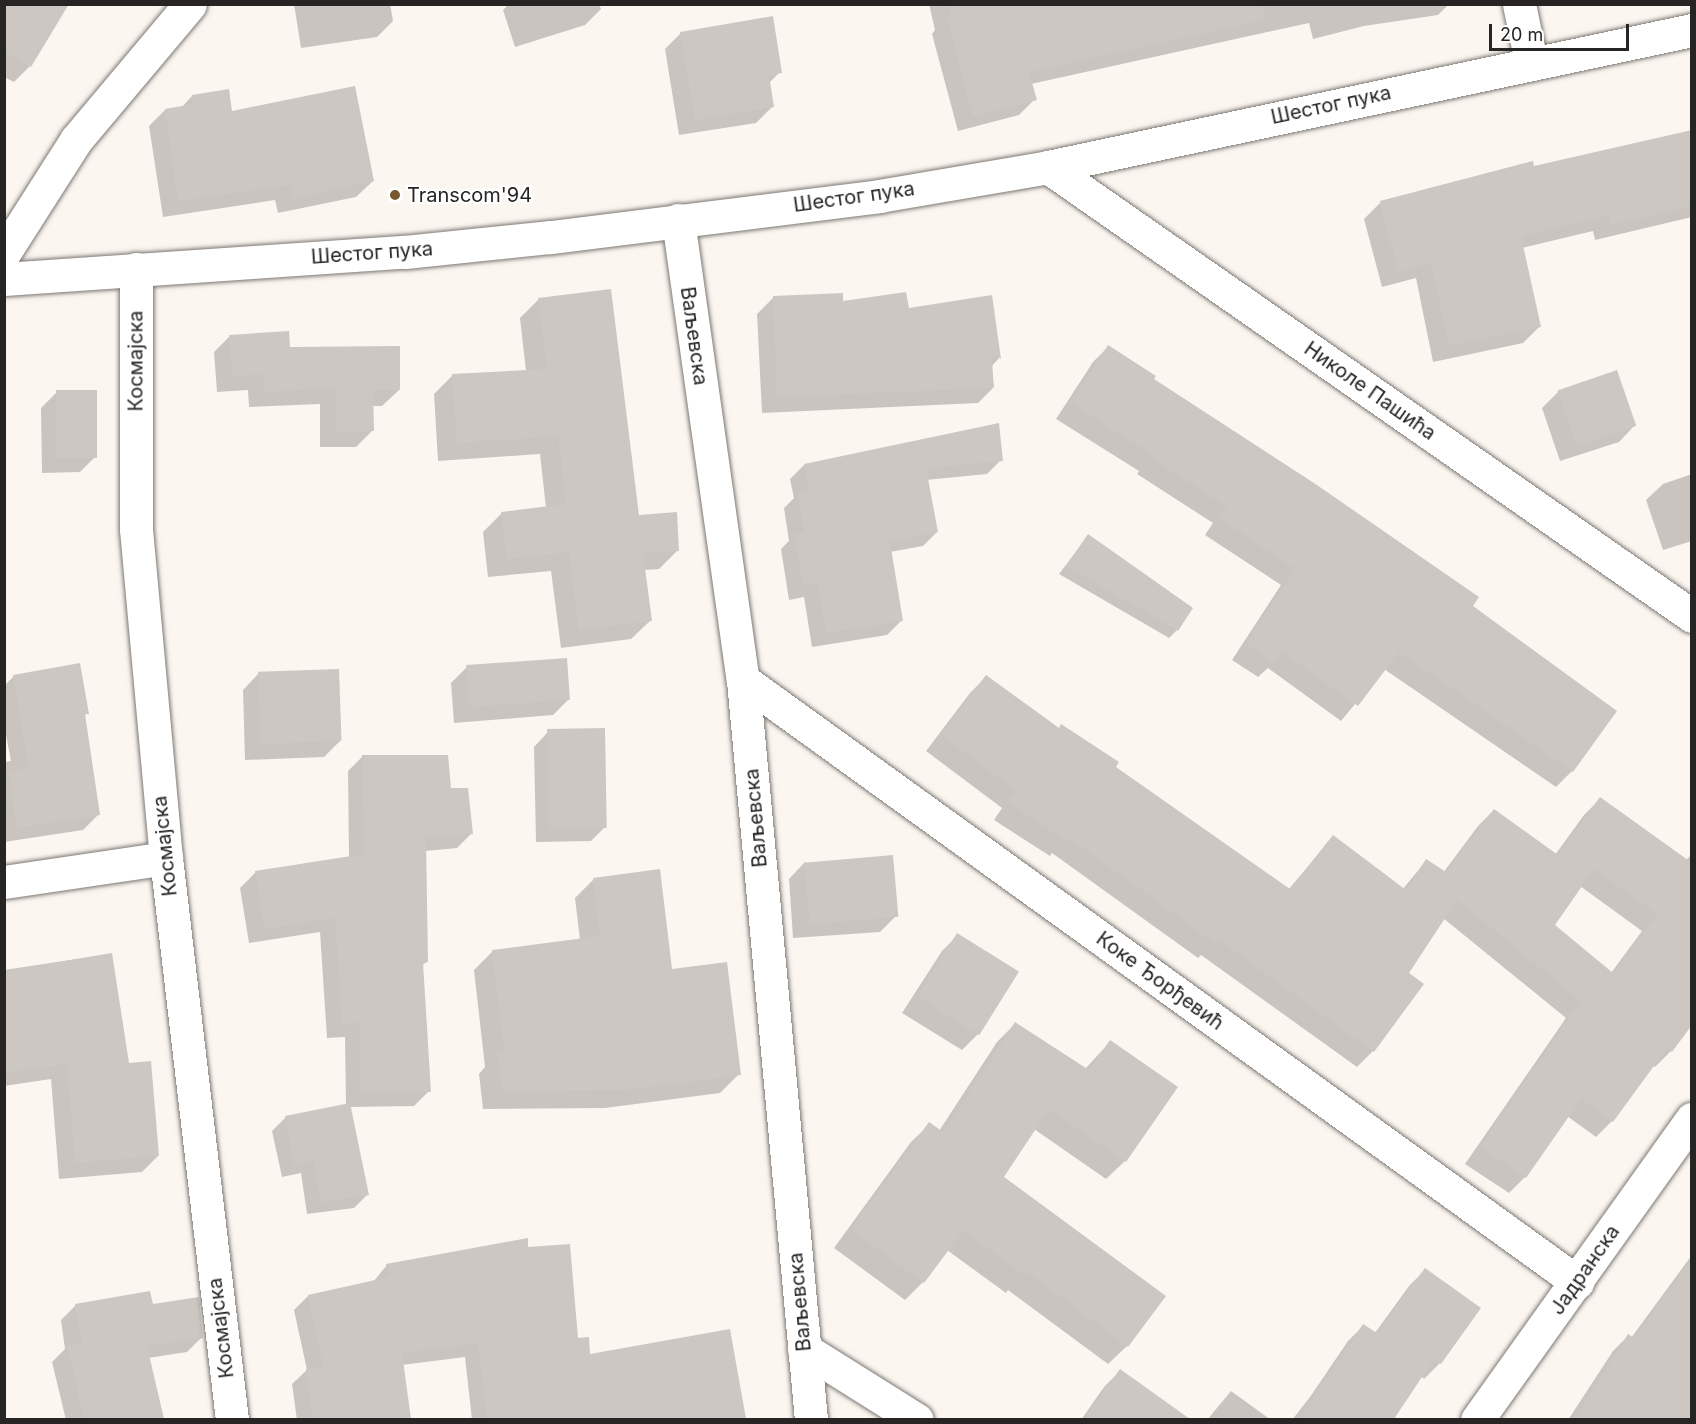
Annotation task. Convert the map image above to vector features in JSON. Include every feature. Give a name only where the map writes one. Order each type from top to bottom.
[{"type":"street","points":[[4,253],[76,140],[190,4]]},
{"type":"street","points":[[1519,4],[1531,62]]},
{"type":"street","name":"Шестог пука","points":[[4,279],[405,252],[551,237],[879,196],[1048,167],[1531,62],[1692,30]]},
{"type":"street","name":"Николе Пашића","points":[[1048,167],[1691,614]]},
{"type":"street","name":"Ваљевска","points":[[678,220],[743,680],[810,1419]]},
{"type":"street","name":"Космајска","points":[[136,269],[136,529],[166,858],[232,1419]]},
{"type":"street","name":"Коке Ђорђевић","points":[[743,680],[1576,1282]]},
{"type":"street","points":[[4,882],[166,858]]},
{"type":"street","name":"Јадранска","points":[[1477,1419],[1692,1119]]},
{"type":"street","points":[[804,1349],[917,1419]]},
{"type":"building","points":[[4,4],[69,4],[31,67],[4,51]]},
{"type":"building","points":[[948,4],[1263,4],[1265,20],[1029,72],[1037,100],[973,116],[947,16],[951,15]]},
{"type":"building","points":[[773,16],[782,73],[769,75],[774,107],[695,120],[680,32]]},
{"type":"building","points":[[355,86],[374,181],[293,198],[291,185],[178,201],[165,109],[193,104],[192,95],[229,89],[232,111]]},
{"type":"building","points":[[1692,130],[1692,206],[1611,225],[1608,216],[1521,236],[1541,327],[1449,346],[1431,263],[1398,272],[1380,201],[1533,161],[1534,166]]},
{"type":"building","points":[[611,289],[639,515],[677,512],[679,551],[643,553],[652,621],[579,630],[569,552],[507,559],[501,512],[566,504],[558,436],[457,443],[452,374],[547,369],[538,298]]},
{"type":"building","points":[[906,292],[909,308],[992,295],[1001,359],[992,353],[993,388],[777,397],[773,296],[843,293],[843,301]]},
{"type":"building","points":[[289,331],[290,347],[400,346],[400,390],[373,390],[374,431],[336,431],[335,388],[264,392],[263,374],[232,376],[229,335]]},
{"type":"building","points":[[1108,345],[1156,376],[1154,379],[1314,483],[1479,597],[1473,606],[1617,711],[1573,772],[1399,652],[1358,706],[1282,652],[1275,663],[1246,643],[1295,569],[1219,518],[1227,507],[1152,458],[1153,455],[1071,403]]},
{"type":"building","points":[[1617,370],[1636,426],[1577,446],[1557,391]]},
{"type":"building","points":[[56,390],[97,390],[97,458],[56,458]]},
{"type":"building","points":[[999,423],[1003,461],[926,468],[938,532],[890,542],[903,621],[826,633],[818,584],[803,586],[794,534],[804,532],[797,493],[809,491],[804,464]]},
{"type":"building","points":[[1088,534],[1193,608],[1178,631],[1066,566]]},
{"type":"building","points":[[567,658],[570,700],[469,707],[466,665]]},
{"type":"building","points":[[80,663],[89,714],[85,714],[100,815],[17,828],[9,771],[29,768],[13,675]]},
{"type":"building","points":[[339,669],[342,741],[261,744],[258,672]]},
{"type":"building","points":[[986,675],[1059,728],[1061,724],[1119,762],[1116,767],[1290,889],[1333,835],[1406,890],[1426,859],[1446,872],[1494,809],[1558,855],[1600,797],[1692,863],[1692,1025],[1672,1052],[1667,1048],[1613,1122],[1581,1099],[1526,1178],[1480,1147],[1581,1001],[1457,900],[1409,973],[1424,984],[1374,1052],[1218,939],[1215,943],[1069,838],[1067,841],[1009,803],[1017,791],[941,734]],"holes":[[[1594,869],[1657,914],[1613,973],[1555,925]]]},
{"type":"building","points":[[605,728],[607,828],[549,829],[547,729]]},
{"type":"building","points":[[362,755],[448,755],[451,788],[468,788],[473,834],[426,837],[428,962],[423,963],[431,1092],[360,1092],[359,1022],[342,1024],[335,918],[264,929],[255,871],[364,854]]},
{"type":"building","points":[[893,855],[898,917],[810,925],[804,863]]},
{"type":"building","points":[[660,869],[672,969],[727,962],[741,1075],[625,1090],[502,1091],[497,1053],[504,1052],[492,950],[600,936],[593,878]]},
{"type":"building","points":[[957,933],[1019,972],[979,1035],[917,997]]},
{"type":"building","points":[[112,953],[129,1063],[151,1061],[159,1156],[75,1163],[67,1064],[4,1073],[4,971]]},
{"type":"building","points":[[1015,1022],[1089,1070],[1110,1040],[1178,1087],[1126,1162],[1049,1109],[1004,1177],[1166,1296],[1128,1347],[1027,1272],[1025,1275],[963,1231],[924,1283],[851,1229],[929,1122],[943,1132]]},
{"type":"building","points":[[350,1103],[369,1195],[320,1202],[314,1161],[294,1165],[285,1116]]},
{"type":"building","points":[[528,1238],[528,1247],[570,1244],[578,1338],[589,1337],[590,1354],[730,1329],[746,1419],[487,1419],[478,1343],[402,1353],[411,1419],[313,1419],[306,1369],[323,1366],[308,1295],[389,1277],[386,1264]]},
{"type":"building","points":[[1692,1259],[1692,1419],[1574,1419],[1628,1334],[1634,1338]]},
{"type":"building","points":[[1425,1268],[1481,1308],[1441,1364],[1434,1359],[1394,1419],[1299,1419],[1363,1324],[1377,1333]]},
{"type":"building","points":[[150,1291],[153,1304],[199,1297],[203,1338],[147,1346],[164,1419],[84,1419],[67,1346],[82,1344],[75,1304]]},
{"type":"building","points":[[1120,1369],[1190,1419],[1084,1419]]},
{"type":"place","name":"Transcom'94","points":[[395,195]]}]
